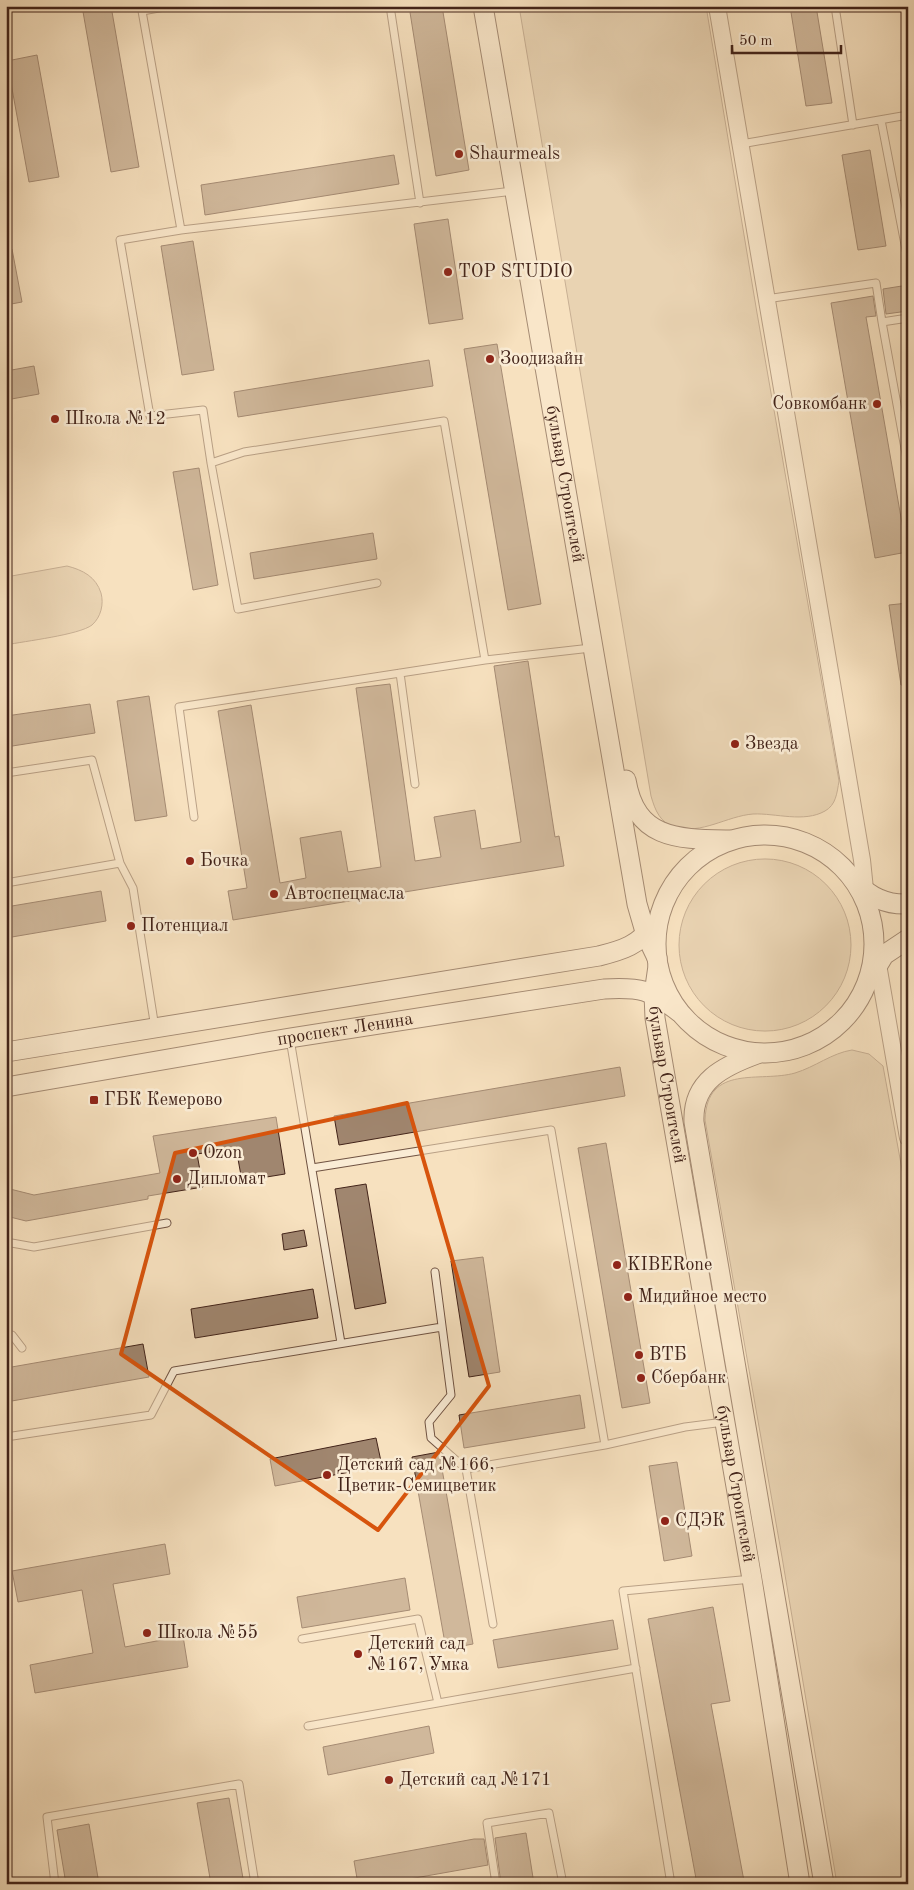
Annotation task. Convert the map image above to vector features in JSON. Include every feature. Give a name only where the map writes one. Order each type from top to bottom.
[{"type":"main road","name":"бульвар Строителей","points":[[483,6],[591,648],[637,904],[646,935],[658,962],[654,994],[655,1018],[724,1422],[762,1577],[824,1884]]},
{"type":"main road","name":"бульвар Строителей","points":[[496,6],[629,800],[642,820],[658,830],[694,840],[730,840]]},
{"type":"main road","points":[[866,985],[874,941],[866,901],[840,863],[824,851],[789,838],[763,835],[730,840],[712,848],[683,872],[666,897],[657,928],[658,962],[663,982],[679,1012],[705,1035],[738,1050],[757,1054],[791,1052],[824,1036],[848,1016],[866,985],[878,963],[893,947],[908,939]]},
{"type":"main road","points":[[866,901],[908,904]]},
{"type":"main road","name":"проспект Ленина","points":[[6,1052],[599,956],[624,950],[646,935],[661,911]]},
{"type":"main road","name":"проспект Ленина","points":[[6,1087],[290,1038],[604,989],[633,988],[654,994],[679,1012]]},
{"type":"main road","name":"бульвар Строителей","points":[[757,1054],[729,1065],[714,1074],[698,1094],[694,1113],[762,1577],[800,1884]]},
{"type":"street","points":[[717,6],[866,901]]},
{"type":"street","points":[[874,941],[908,1138]]},
{"type":"lane","points":[[170,6],[142,11],[181,230]]},
{"type":"lane","points":[[390,6],[420,203]]},
{"type":"lane","points":[[835,6],[853,125]]},
{"type":"lane","points":[[740,144],[908,115]]},
{"type":"lane","points":[[881,120],[907,255]]},
{"type":"lane","points":[[377,582],[238,609],[210,463],[203,410],[150,416],[120,240],[181,230],[515,191]]},
{"type":"lane","points":[[766,299],[876,283],[908,466]]},
{"type":"lane","points":[[882,322],[908,318]]},
{"type":"lane","points":[[210,463],[244,452],[444,421],[485,660]]},
{"type":"lane","points":[[194,817],[179,707],[485,660],[591,648]]},
{"type":"lane","points":[[400,673],[415,784]]},
{"type":"lane","points":[[6,773],[92,760],[120,863],[133,888],[155,1028]]},
{"type":"lane","points":[[6,883],[120,863]]},
{"type":"lane","points":[[290,1038],[341,1343]]},
{"type":"lane","points":[[312,1168],[551,1130],[604,1445]]},
{"type":"lane","points":[[6,1242],[34,1247],[167,1223]]},
{"type":"lane","points":[[435,1272],[451,1395],[429,1422],[431,1438],[466,1469],[493,1624]]},
{"type":"lane","points":[[6,1437],[151,1415],[174,1371],[442,1327]]},
{"type":"lane","points":[[6,1336],[12,1335],[22,1348]]},
{"type":"lane","points":[[466,1469],[604,1445],[685,1427],[724,1422]]},
{"type":"lane","points":[[671,1884],[622,1591],[762,1577]]},
{"type":"lane","points":[[302,1639],[418,1620],[438,1703]]},
{"type":"lane","points":[[308,1726],[636,1668]]},
{"type":"lane","points":[[55,1884],[47,1817],[239,1784],[255,1884]]},
{"type":"lane","points":[[496,1884],[487,1824],[550,1813],[563,1884]]},
{"type":"highlighted area","points":[[407,1103],[489,1386],[378,1530],[121,1354],[175,1153]]},
{"type":"shaded area","points":[[519,6],[706,6],[757,313],[839,781],[838,790],[832,805],[817,815],[790,817],[762,814],[743,815],[704,827],[685,829],[665,822],[654,806]]},
{"type":"shaded area","points":[[67,566],[88,575],[99,587],[102,606],[95,622],[85,629],[76,632],[6,645],[6,577]]},
{"type":"shaded area","points":[[773,859],[790,862],[806,869],[820,878],[832,890],[848,920],[851,945],[850,962],[845,978],[832,1000],[820,1012],[790,1028],[757,1031],[740,1028],[724,1021],[710,1012],[698,1000],[682,970],[679,937],[682,920],[689,904],[698,890],[710,878],[740,862]]},
{"type":"shaded area","points":[[852,1050],[869,1054],[883,1066],[908,1202],[908,1884],[837,1884],[705,1120],[708,1102],[715,1090],[725,1083],[752,1077],[781,1076],[795,1073],[837,1054]]},
{"type":"building","points":[[82,6],[111,6],[139,167],[111,172]]},
{"type":"building","points":[[409,6],[442,6],[469,170],[436,176]]},
{"type":"building","points":[[790,6],[816,6],[832,103],[806,106]]},
{"type":"building","points":[[37,55],[59,177],[29,182],[7,61]]},
{"type":"building","points":[[870,150],[886,246],[858,250],[842,155]]},
{"type":"building","points":[[394,155],[399,184],[205,215],[201,185]]},
{"type":"building","points":[[448,219],[463,319],[429,324],[414,224]]},
{"type":"building","points":[[193,241],[214,370],[182,375],[161,246]]},
{"type":"building","points":[[6,249],[12,249],[22,302],[6,305]]},
{"type":"building","points":[[908,285],[908,311],[886,314],[883,289]]},
{"type":"building","points":[[873,296],[876,316],[866,317],[907,552],[875,558],[831,303]]},
{"type":"building","points":[[497,344],[541,604],[508,610],[464,349]]},
{"type":"building","points":[[429,360],[433,386],[238,417],[234,392]]},
{"type":"building","points":[[34,366],[39,394],[6,400],[6,371]]},
{"type":"building","points":[[199,468],[218,585],[193,590],[173,472]]},
{"type":"building","points":[[373,533],[377,559],[254,579],[250,553]]},
{"type":"building","points":[[908,603],[908,685],[901,685],[889,605]]},
{"type":"building","points":[[528,661],[555,837],[559,836],[564,866],[233,920],[228,891],[247,888],[218,711],[251,705],[280,883],[306,878],[300,838],[341,831],[348,872],[381,867],[356,688],[390,684],[415,861],[441,857],[434,817],[475,810],[481,849],[521,842],[494,666]]},
{"type":"building","points":[[149,696],[167,816],[135,821],[117,701]]},
{"type":"building","points":[[90,704],[95,733],[6,747],[6,716]]},
{"type":"building","points":[[101,891],[106,921],[6,938],[6,907]]},
{"type":"building","points":[[620,1067],[625,1096],[339,1145],[334,1116]]},
{"type":"building","points":[[276,1117],[285,1174],[242,1181],[236,1148],[197,1154],[203,1187],[148,1196],[148,1199],[26,1221],[6,1216],[6,1188],[34,1195],[160,1173],[153,1136]]},
{"type":"building","points":[[606,1143],[650,1403],[622,1408],[578,1148]]},
{"type":"building","points":[[366,1184],[386,1303],[355,1309],[335,1189]]},
{"type":"building","points":[[304,1230],[307,1246],[284,1250],[282,1234]]},
{"type":"building","points":[[483,1257],[500,1372],[469,1377],[451,1261]]},
{"type":"building","points":[[313,1289],[318,1318],[195,1338],[191,1309]]},
{"type":"building","points":[[143,1344],[149,1377],[6,1402],[6,1368]]},
{"type":"building","points":[[580,1395],[585,1428],[464,1448],[459,1415]]},
{"type":"building","points":[[376,1438],[382,1466],[275,1486],[270,1459]]},
{"type":"building","points":[[439,1452],[473,1644],[446,1649],[412,1457]]},
{"type":"building","points":[[677,1462],[692,1556],[664,1561],[649,1466]]},
{"type":"building","points":[[165,1544],[170,1574],[113,1584],[125,1647],[183,1636],[188,1667],[35,1693],[30,1665],[93,1653],[82,1590],[18,1602],[12,1571]]},
{"type":"building","points":[[405,1578],[410,1610],[302,1628],[297,1597]]},
{"type":"building","points":[[713,1607],[730,1701],[711,1704],[744,1881],[727,1884],[697,1884],[648,1619]]},
{"type":"building","points":[[613,1620],[618,1649],[498,1668],[493,1640]]},
{"type":"building","points":[[429,1726],[434,1753],[328,1775],[323,1747]]},
{"type":"building","points":[[229,1798],[244,1884],[211,1884],[197,1803]]},
{"type":"building","points":[[89,1824],[99,1884],[66,1884],[57,1830]]},
{"type":"building","points":[[526,1833],[534,1884],[501,1884],[495,1838]]},
{"type":"building","points":[[474,1839],[484,1839],[488,1865],[381,1884],[358,1884],[354,1861]]},
{"type":"place","name":"Shaurmeals","points":[[459,154]]},
{"type":"place","name":"TOP STUDIO","points":[[448,272]]},
{"type":"place","name":"Зоодизайн","points":[[490,359]]},
{"type":"place","name":"Совкомбанк","points":[[877,404]]},
{"type":"place","name":"Школа №12","points":[[55,419]]},
{"type":"place","name":"Звезда","points":[[735,744]]},
{"type":"place","name":"Бочка","points":[[190,861]]},
{"type":"place","name":"Автоспецмасла","points":[[274,894]]},
{"type":"place","name":"Потенциал","points":[[131,926]]},
{"type":"place","name":"ГБК Кемерово","points":[[94,1100]]},
{"type":"place","name":"Ozon","points":[[193,1153]]},
{"type":"place","name":"Дипломат","points":[[177,1179]]},
{"type":"place","name":"KIBERone","points":[[617,1265]]},
{"type":"place","name":"Мидийное место","points":[[628,1297]]},
{"type":"place","name":"ВТБ","points":[[639,1355]]},
{"type":"place","name":"Сбербанк","points":[[641,1378]]},
{"type":"place","name":"Детский сад №166, Цветик-Семицветик","points":[[327,1475]]},
{"type":"place","name":"СДЭК","points":[[665,1521]]},
{"type":"place","name":"Школа №55","points":[[147,1633]]},
{"type":"place","name":"Детский сад №167, Умка","points":[[358,1654]]},
{"type":"place","name":"Детский сад №171","points":[[389,1780]]}]
